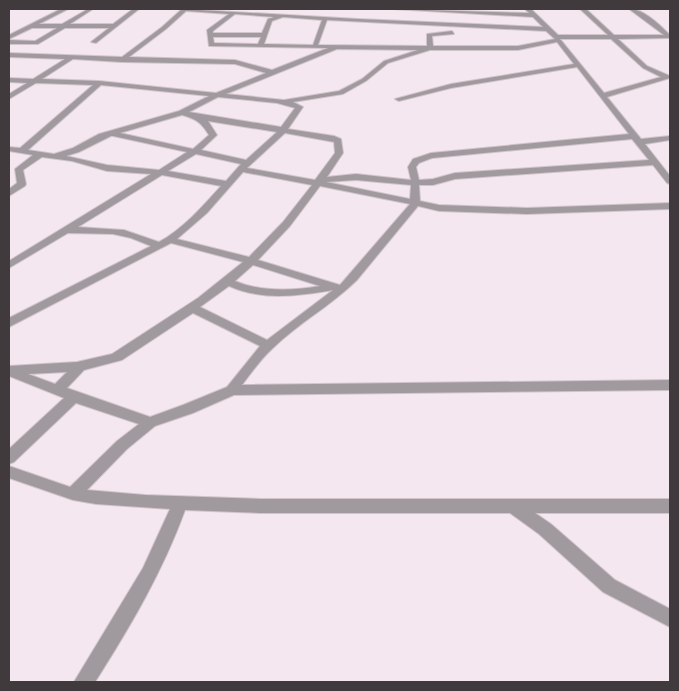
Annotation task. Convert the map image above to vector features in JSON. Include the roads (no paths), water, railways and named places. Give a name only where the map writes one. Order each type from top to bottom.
[{"type":"street","points":[[49,9],[62,10]]},
{"type":"street","points":[[9,42],[34,44],[91,9]]},
{"type":"street","points":[[94,42],[136,9]]},
{"type":"street","points":[[121,60],[186,9],[325,19],[547,29]]},
{"type":"street","points":[[260,46],[270,20],[296,9]]},
{"type":"street","points":[[395,9],[534,15]]},
{"type":"street","points":[[528,9],[556,37],[670,181]]},
{"type":"street","points":[[583,9],[645,67],[668,77]]},
{"type":"street","points":[[632,9],[659,27],[670,37]]},
{"type":"street","points":[[9,37],[62,10]]},
{"type":"street","points":[[234,12],[210,30],[211,44],[278,47],[508,48],[556,37]]},
{"type":"street","points":[[76,17],[95,18]]},
{"type":"street","points":[[114,18],[123,18]]},
{"type":"street","points":[[315,46],[325,19]]},
{"type":"street","points":[[32,26],[113,26]]},
{"type":"street","points":[[430,48],[429,35],[441,32],[458,33]]},
{"type":"street","points":[[210,35],[264,34]]},
{"type":"street","points":[[531,36],[670,37]]},
{"type":"street","points":[[55,156],[76,150],[93,139],[182,113],[218,95],[339,46]]},
{"type":"street","points":[[235,62],[244,54],[278,47]]},
{"type":"street","points":[[277,102],[301,101],[341,93],[364,80],[386,62],[430,48]]},
{"type":"street","points":[[9,55],[73,56],[121,60],[235,62],[274,73]]},
{"type":"street","points":[[9,60],[16,56]]},
{"type":"street","points":[[9,97],[73,56]]},
{"type":"street","points":[[399,99],[451,86],[578,65]]},
{"type":"street","points":[[603,96],[668,77]]},
{"type":"street","points":[[9,80],[99,83],[277,102],[293,104],[299,107],[283,130],[244,166],[204,211],[170,240],[9,323]]},
{"type":"street","points":[[23,150],[99,83]]},
{"type":"street","points":[[9,265],[195,151],[213,134],[204,121],[182,113]]},
{"type":"street","points":[[9,371],[79,368],[117,357],[193,308],[251,261],[294,215],[339,153],[338,141],[324,136],[198,118]]},
{"type":"street","points":[[111,133],[195,151],[244,166],[439,208],[527,211],[670,206]]},
{"type":"street","points":[[232,390],[252,361],[268,345],[338,288],[415,204],[412,165],[424,157],[637,139],[670,138]]},
{"type":"street","points":[[9,149],[72,159],[107,168],[158,172],[227,184]]},
{"type":"street","points":[[72,159],[76,150]]},
{"type":"street","points":[[9,193],[22,184],[19,169],[41,154]]},
{"type":"street","points":[[319,182],[356,177],[414,183],[433,182],[455,176],[656,162]]},
{"type":"street","points":[[331,164],[356,177]]},
{"type":"street","points":[[67,230],[116,230],[143,238],[157,246]]},
{"type":"street","points":[[170,240],[251,261],[338,288]]},
{"type":"street","points":[[226,281],[247,289],[264,292],[312,292],[338,288]]},
{"type":"street","points":[[193,308],[268,345]]},
{"type":"street","points":[[57,390],[79,368]]},
{"type":"street","points":[[9,371],[74,397],[150,422]]},
{"type":"street","points":[[73,494],[122,445],[150,422],[232,390],[670,385]]},
{"type":"street","points":[[9,458],[74,397]]},
{"type":"street","points":[[9,472],[73,494],[96,498],[180,503],[261,506],[670,506]]},
{"type":"street","points":[[84,682],[131,609],[166,542],[180,503]]},
{"type":"street","points":[[512,505],[545,529],[609,586],[670,618]]},
{"type":"street","points":[[541,506],[545,529]]}]
